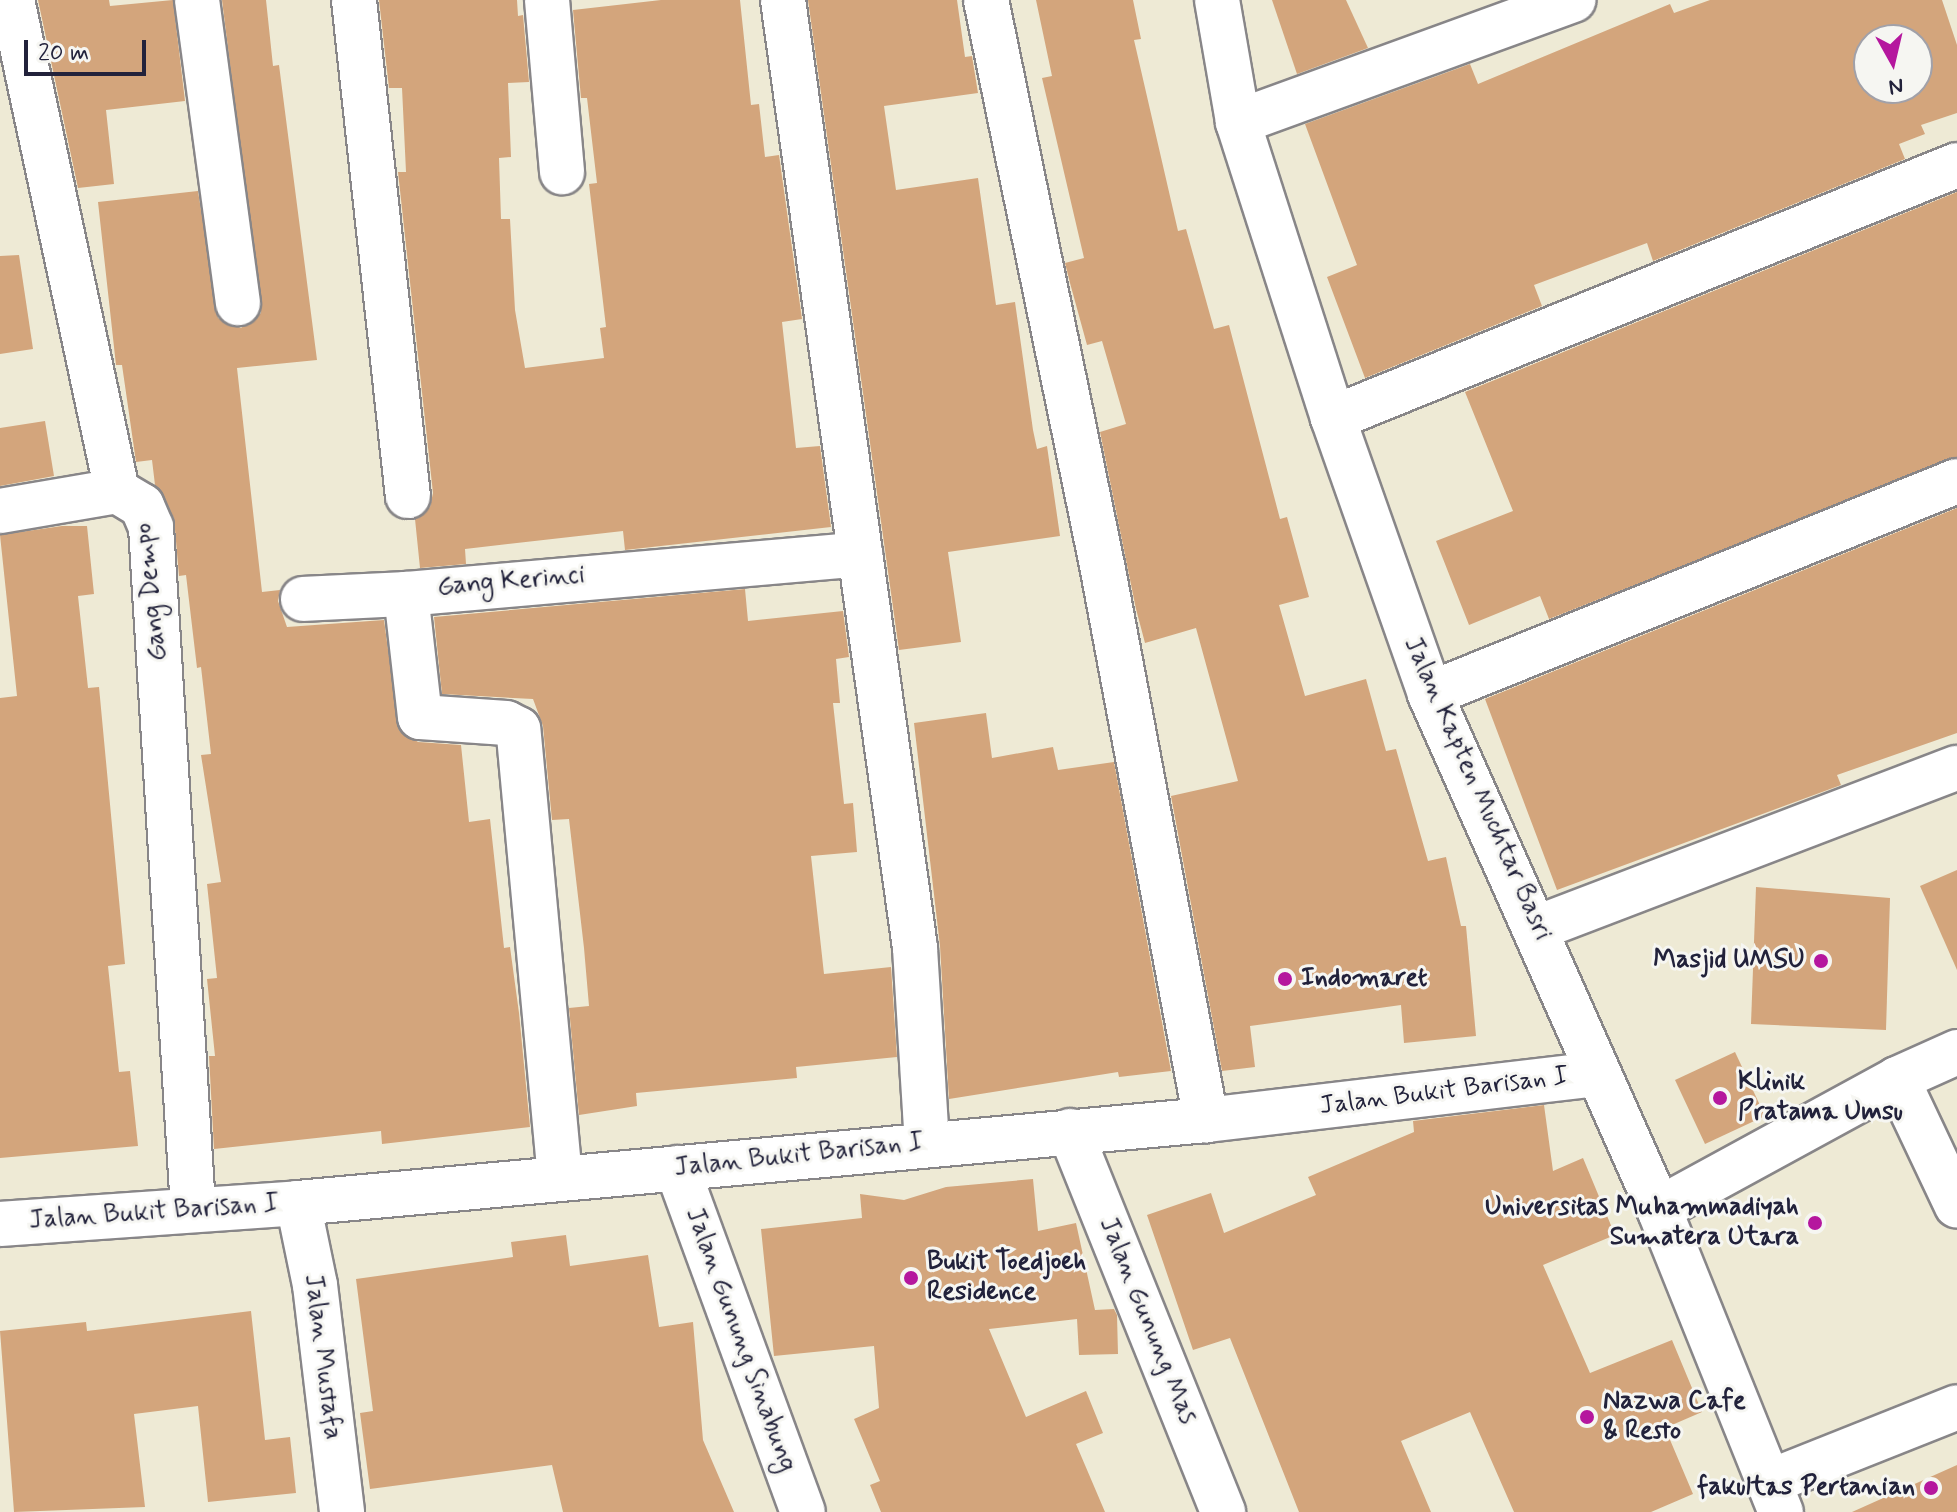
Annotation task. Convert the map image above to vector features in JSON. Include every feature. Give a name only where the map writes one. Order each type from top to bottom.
[{"type":"street","name":"Gang Dempo","points":[[12,0],[117,491],[142,506],[151,527],[193,1208]]},
{"type":"street","points":[[197,0],[238,303]]},
{"type":"street","points":[[354,0],[408,496]]},
{"type":"street","points":[[547,0],[562,172]]},
{"type":"street","points":[[783,0],[915,948],[927,1143]]},
{"type":"street","points":[[986,0],[1103,570],[1206,1120]]},
{"type":"street","name":"Jalan Kapten Muchtar Basri","points":[[1217,0],[1238,122],[1333,418],[1430,694],[1537,928],[1597,1074],[1659,1209],[1775,1497]]},
{"type":"street","points":[[1238,122],[1573,0]]},
{"type":"street","points":[[1333,418],[1957,165]]},
{"type":"street","points":[[1430,694],[1957,481]]},
{"type":"street","points":[[0,511],[117,491]]},
{"type":"street","name":"Gang Kerinci","points":[[560,1178],[518,729],[506,723],[420,717],[406,594],[860,554]]},
{"type":"street","points":[[303,599],[406,594]]},
{"type":"street","points":[[1537,928],[1957,768]]},
{"type":"street","points":[[1659,1209],[1897,1079],[1957,1052]]},
{"type":"street","name":"Jalan Bukit Barisan I","points":[[0,1224],[298,1203],[927,1143],[1206,1120],[1597,1074]]},
{"type":"street","points":[[1897,1079],[1957,1206]]},
{"type":"street","name":"Jalan Gunung Mas","points":[[1070,1131],[1223,1512]]},
{"type":"street","name":"Jalan Gunung Sinabung","points":[[677,1168],[803,1512]]},
{"type":"street","name":"Jalan Mustafa","points":[[298,1203],[315,1285],[342,1512]]},
{"type":"street","points":[[1775,1497],[1957,1407]]},
{"type":"building","points":[[38,0],[109,0],[110,6],[173,0],[185,101],[106,110],[114,184],[78,188]]},
{"type":"building","points":[[222,0],[266,0],[273,66],[279,65],[317,360],[237,368],[262,592],[280,590],[278,601],[287,627],[384,620],[399,730],[418,742],[461,745],[469,822],[490,819],[504,948],[510,947],[519,1013],[530,1127],[382,1144],[381,1131],[214,1149],[209,1056],[215,1056],[207,979],[217,978],[207,884],[221,882],[201,755],[211,754],[201,667],[197,668],[186,575],[179,576],[174,518],[155,485],[152,460],[136,462],[122,365],[116,365],[98,202],[198,191],[218,318],[241,328],[261,313]]},
{"type":"building","points":[[379,0],[517,0],[518,16],[523,15],[529,82],[508,83],[511,157],[499,158],[501,219],[510,219],[515,310],[525,368],[604,358],[600,328],[606,327],[589,184],[597,183],[587,98],[581,98],[573,10],[661,0],[740,0],[751,105],[759,104],[765,157],[779,155],[802,319],[782,322],[796,448],[820,446],[831,527],[625,550],[623,531],[465,549],[466,564],[420,568],[415,519],[430,507],[433,493],[398,172],[406,172],[402,88],[389,88]]},
{"type":"building","points":[[808,0],[957,0],[965,57],[972,56],[978,93],[884,106],[896,190],[978,178],[996,305],[1015,302],[1033,430],[1037,449],[1047,446],[1060,536],[948,552],[961,642],[899,650]]},
{"type":"building","points":[[1036,0],[1133,0],[1141,39],[1134,40],[1178,231],[1186,229],[1214,329],[1229,325],[1280,519],[1287,517],[1309,597],[1279,605],[1305,696],[1366,679],[1386,751],[1396,749],[1428,861],[1446,857],[1461,926],[1466,926],[1476,1036],[1404,1043],[1401,1005],[1250,1026],[1255,1067],[1222,1071],[1171,796],[1238,781],[1196,628],[1145,643],[1136,609],[1100,432],[1126,424],[1102,341],[1087,345],[1065,263],[1084,258],[1042,78],[1052,76]]},
{"type":"building","points":[[1272,0],[1346,0],[1368,48],[1297,74]]},
{"type":"building","points":[[1710,0],[1942,0],[1957,45],[1957,113],[1921,125],[1925,134],[1899,144],[1905,159],[1653,261],[1647,243],[1534,285],[1542,306],[1365,378],[1327,277],[1357,265],[1305,124],[1470,64],[1478,84],[1670,4],[1674,13]]},
{"type":"building","points":[[1957,192],[1957,457],[1549,619],[1540,596],[1469,625],[1436,541],[1513,511],[1465,392]]},
{"type":"building","points":[[19,255],[33,349],[0,354],[0,256]]},
{"type":"building","points":[[45,421],[54,476],[0,486],[0,428]]},
{"type":"building","points":[[1957,508],[1957,733],[1837,775],[1841,785],[1557,890],[1485,699]]},
{"type":"building","points":[[62,526],[87,526],[94,594],[78,596],[88,688],[99,687],[125,964],[108,966],[119,1072],[130,1071],[138,1146],[0,1158],[0,698],[17,696],[0,535]]},
{"type":"building","points":[[745,589],[748,621],[843,611],[849,657],[836,659],[840,703],[833,703],[844,804],[853,803],[857,852],[811,856],[824,974],[891,967],[897,1057],[796,1067],[797,1078],[636,1093],[637,1106],[579,1115],[569,1008],[589,1006],[584,948],[569,819],[552,820],[543,726],[533,699],[442,694],[434,617]]},
{"type":"building","points":[[986,713],[992,758],[1053,747],[1058,770],[1114,762],[1171,1071],[1119,1077],[1118,1072],[949,1099],[940,946],[914,723]]},
{"type":"building","points":[[1957,870],[1957,970],[1920,886]]},
{"type":"building","name":"Masjid UMSU","points":[[1756,887],[1890,898],[1886,1030],[1751,1024]]},
{"type":"building","name":"Klinik Pratama Umsu","points":[[1735,1052],[1765,1116],[1705,1144],[1675,1080]]},
{"type":"building","points":[[1544,1105],[1553,1171],[1583,1158],[1615,1235],[1543,1265],[1590,1373],[1672,1340],[1702,1412],[1665,1428],[1693,1494],[1651,1512],[1514,1512],[1470,1412],[1401,1441],[1431,1512],[1299,1512],[1230,1338],[1193,1350],[1147,1215],[1211,1193],[1224,1233],[1316,1195],[1308,1177],[1414,1132],[1413,1121]]},
{"type":"building","points":[[1033,1179],[1038,1231],[1076,1223],[1095,1310],[1114,1309],[1117,1315],[1118,1354],[1079,1355],[1077,1319],[989,1329],[1026,1417],[1086,1391],[1103,1433],[1076,1444],[1105,1512],[881,1512],[870,1485],[880,1481],[854,1419],[879,1408],[874,1346],[774,1356],[761,1229],[862,1218],[860,1194],[904,1200],[946,1187]]},
{"type":"building","points":[[566,1235],[570,1266],[648,1255],[659,1327],[693,1322],[703,1440],[734,1512],[563,1512],[552,1465],[370,1489],[360,1413],[373,1411],[356,1279],[513,1257],[511,1242]]},
{"type":"building","points":[[251,1311],[265,1440],[290,1437],[296,1493],[208,1502],[198,1406],[134,1414],[145,1507],[14,1512],[0,1331],[86,1322],[87,1331]]},
{"type":"building","name":"fakultas Pertanian","points":[[1957,1465],[1957,1512],[1852,1512]]},
{"type":"place","name":"Masjid UMSU","points":[[1821,961]]},
{"type":"place","name":"Indomaret","points":[[1285,979]]},
{"type":"place","name":"Klinik Pratama Umsu","points":[[1720,1098]]},
{"type":"place","name":"Universitas Muhammadiyah Sumatera Utara","points":[[1815,1223]]},
{"type":"place","name":"Bukit Toedjoeh Residence","points":[[911,1278]]},
{"type":"place","name":"Nazwa Cafe & Resto","points":[[1587,1417]]},
{"type":"place","name":"fakultas Pertanian","points":[[1931,1488]]}]
